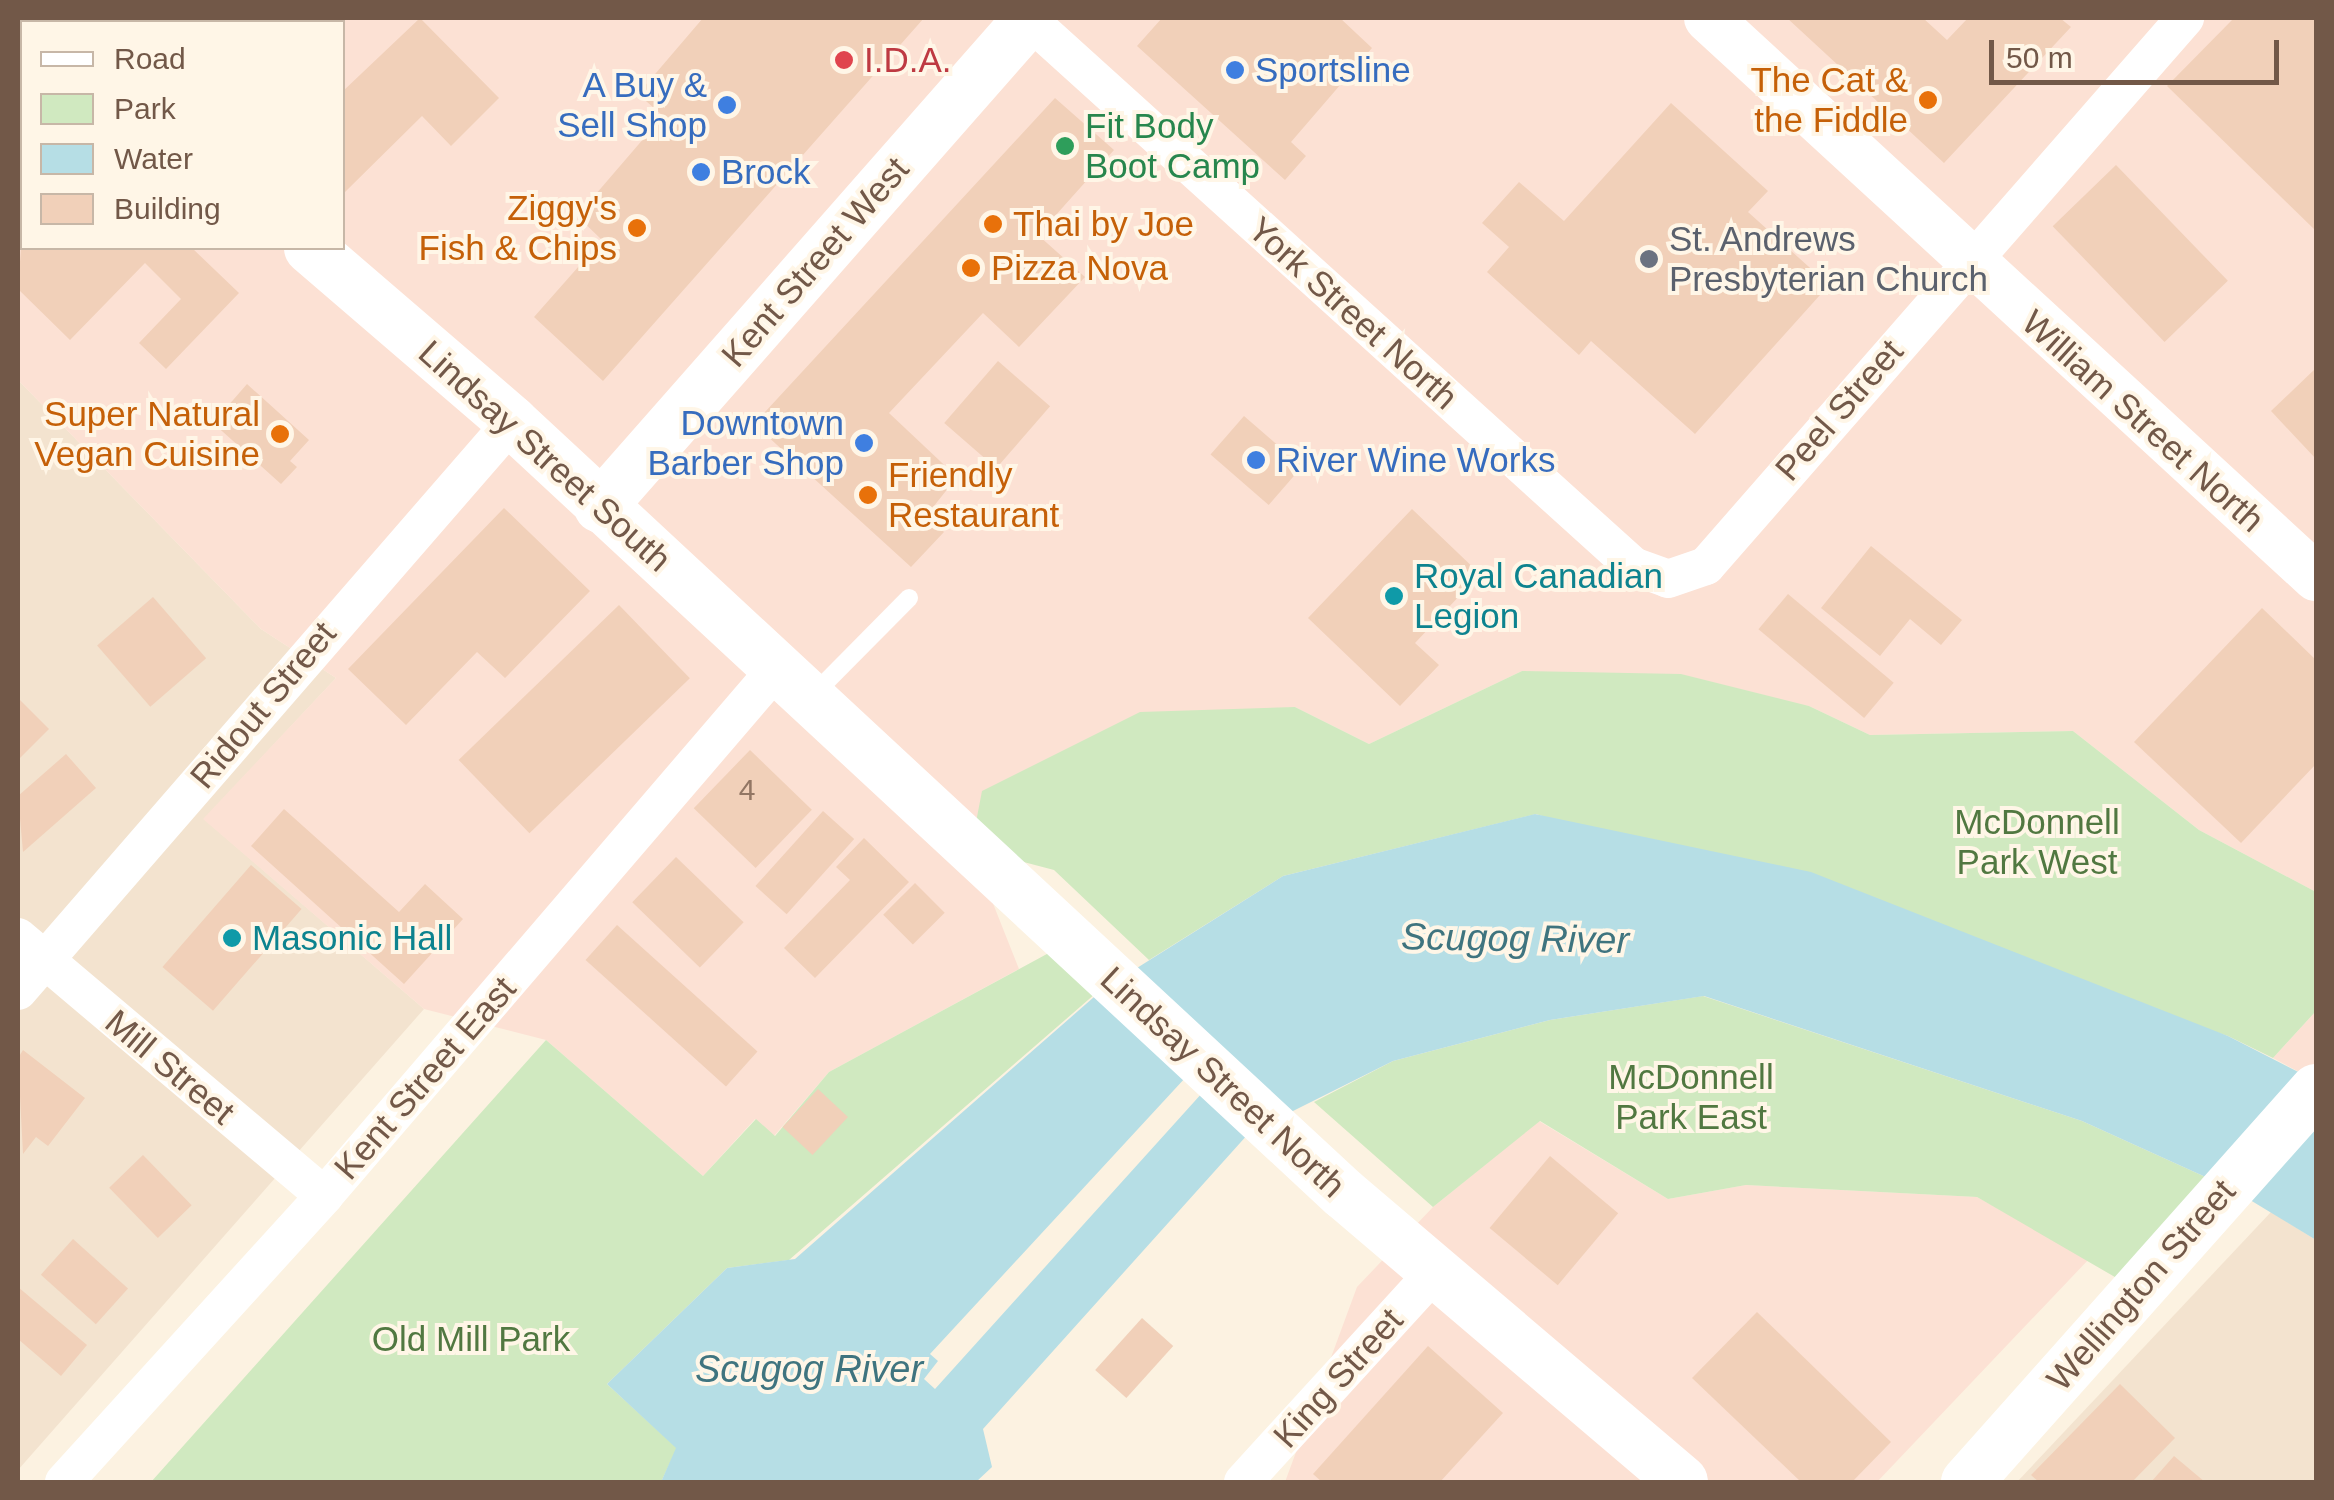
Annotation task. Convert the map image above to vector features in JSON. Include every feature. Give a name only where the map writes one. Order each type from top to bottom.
[{"type":"main road","name":"Kent Street West","points":[[600,507],[1028,18]]},
{"type":"main road","name":"Lindsay Street South","points":[[312,250],[512,422],[600,507],[795,682]]},
{"type":"main road","name":"Lindsay Street North","points":[[795,682],[1322,1174],[1682,1482]]},
{"type":"main road","name":"Wellington Street","points":[[1968,1482],[2191,1226],[2316,1090]]},
{"type":"main road","points":[[1619,1428],[1653,1482]]},
{"type":"street","name":"York Street North","points":[[1028,18],[1633,566]]},
{"type":"street","name":"William Street North","points":[[1708,18],[1966,262],[2316,577]]},
{"type":"street","name":"Peel Street","points":[[1633,566],[1668,579],[1706,566],[1966,262],[2185,18]]},
{"type":"street","name":"Ridout Street","points":[[18,991],[31,949],[512,422]]},
{"type":"street","name":"Kent Street East","points":[[64,1482],[795,682]]},
{"type":"street","name":"Mill Street","points":[[31,949],[324,1196]]},
{"type":"street","name":"King Street","points":[[1242,1482],[1434,1273]]},
{"type":"lane","points":[[795,682],[909,598]]},
{"type":"shaded area","points":[[18,18],[2316,18],[2316,892],[2199,830],[2073,731],[1870,735],[1809,706],[1522,671],[1369,744],[1295,707],[971,848],[1019,969],[829,1072],[774,1136],[755,1119],[703,1176],[546,1040],[424,1009],[203,819],[336,678],[261,629],[18,380]]},
{"type":"shaded area","points":[[18,380],[261,629],[336,678],[204,819],[424,1009],[18,1470]]},
{"type":"shaded area","points":[[2316,1011],[2316,1081],[2273,1058]]},
{"type":"shaded area","points":[[1539,1121],[1668,1199],[1746,1185],[1977,1197],[2089,1259],[1877,1482],[1285,1482],[1357,1287],[1433,1207]]},
{"type":"shaded area","points":[[2271,1212],[2316,1240],[2316,1482],[2017,1482]]},
{"type":"green space","name":"McDonnell Park West","points":[[1522,671],[1681,674],[1809,706],[1870,735],[2073,731],[2199,830],[2316,892],[2316,1011],[2273,1058],[2228,1036],[1536,814],[1283,876],[1149,960],[1054,870],[971,848],[982,791],[1140,712],[1295,707],[1369,744]]},
{"type":"green space","name":"Old Mill Park","points":[[1069,942],[1111,980],[789,1260],[727,1268],[607,1384],[677,1448],[661,1482],[151,1482],[546,1040],[703,1176],[756,1119],[775,1136],[829,1072]]},
{"type":"green space","name":"McDonnell Park East","points":[[1703,996],[2082,1121],[2232,1189],[2139,1291],[1977,1197],[1746,1185],[1668,1199],[1540,1121],[1433,1207],[1314,1102],[1393,1061],[1550,1020]]},
{"type":"water","name":"Scugog River","points":[[1535,814],[1811,872],[2228,1036],[2316,1081],[2316,1240],[2232,1189],[2082,1121],[1704,996],[1550,1020],[1393,1061],[1249,1133],[983,1429],[992,1467],[976,1482],[661,1482],[676,1448],[607,1384],[727,1268],[795,1259],[1102,990],[1283,876]],"holes":[[[1186,1077],[1203,1092],[935,1389],[924,1379],[938,1361],[930,1354]]]},
{"type":"building","points":[[420,18],[499,98],[451,146],[422,116],[345,192],[345,89]]},
{"type":"building","points":[[703,18],[924,18],[603,381],[534,317],[602,240],[577,216],[663,116],[638,94]]},
{"type":"building","points":[[1162,18],[1340,18],[1372,48],[1291,142],[1306,156],[1285,180],[1137,46]]},
{"type":"building","points":[[1787,18],[1923,18],[1947,40],[1968,18],[2060,18],[2071,27],[1944,163]]},
{"type":"building","points":[[2234,18],[2316,18],[2316,231],[2167,86]]},
{"type":"building","points":[[1055,98],[1114,150],[1038,235],[1085,277],[1019,347],[983,313],[889,413],[957,477],[926,516],[944,532],[911,567],[754,424]]},
{"type":"building","name":"St. Andrews Presbyterian Church","points":[[1671,103],[1768,191],[1748,212],[1829,285],[1695,434],[1591,341],[1579,355],[1487,272],[1509,247],[1482,223],[1519,182],[1564,221]]},
{"type":"building","points":[[20,110],[20,197],[18,197]]},
{"type":"building","points":[[2116,165],[2228,281],[2165,342],[2053,226]]},
{"type":"building","points":[[21,250],[194,250],[239,293],[166,369],[139,343],[181,299],[145,263],[70,340],[18,289]]},
{"type":"building","points":[[998,361],[1050,406],[996,468],[944,423]]},
{"type":"building","points":[[2316,368],[2316,459],[2271,411]]},
{"type":"building","points":[[247,384],[309,440],[290,461],[297,467],[281,484],[213,423]]},
{"type":"building","name":"River Wine Works","points":[[1244,416],[1302,467],[1269,505],[1211,454]]},
{"type":"building","points":[[504,508],[590,591],[505,678],[477,652],[406,725],[348,669]]},
{"type":"building","name":"Royal Canadian Legion","points":[[1412,509],[1480,574],[1415,643],[1439,665],[1400,706],[1308,618]]},
{"type":"building","points":[[1871,546],[1962,620],[1941,645],[1910,619],[1880,656],[1821,608]]},
{"type":"building","points":[[1788,594],[1894,683],[1864,718],[1758,629]]},
{"type":"building","points":[[153,597],[206,658],[150,707],[97,646]]},
{"type":"building","points":[[619,605],[690,678],[529,833],[459,760]]},
{"type":"building","points":[[2262,608],[2316,660],[2316,764],[2241,843],[2134,742]]},
{"type":"building","points":[[18,698],[49,729],[18,760]]},
{"type":"building","points":[[750,750],[812,810],[756,868],[694,808]]},
{"type":"building","points":[[66,754],[96,788],[23,852],[18,796]]},
{"type":"building","points":[[284,809],[399,912],[425,884],[463,919],[404,984],[251,846]]},
{"type":"building","points":[[823,811],[854,839],[787,914],[755,886]]},
{"type":"building","points":[[864,838],[909,882],[815,978],[784,948],[850,880],[836,867]]},
{"type":"building","points":[[676,857],[744,922],[700,968],[632,902]]},
{"type":"building","name":"Masonic Hall","points":[[251,865],[302,909],[213,1011],[162,967]]},
{"type":"building","points":[[915,883],[945,913],[913,945],[883,915]]},
{"type":"building","points":[[617,925],[757,1051],[726,1086],[586,960]]},
{"type":"building","points":[[23,1050],[85,1098],[48,1146],[36,1137],[23,1154],[18,1058]]},
{"type":"building","points":[[818,1089],[848,1117],[813,1155],[783,1127]]},
{"type":"building","points":[[143,1155],[192,1205],[158,1238],[109,1188]]},
{"type":"building","points":[[1550,1156],[1618,1213],[1558,1285],[1490,1228]]},
{"type":"building","points":[[73,1239],[128,1289],[96,1324],[41,1275]]},
{"type":"building","points":[[18,1287],[87,1345],[61,1376],[18,1339]]},
{"type":"building","points":[[1757,1312],[1891,1442],[1852,1482],[1801,1482],[1692,1378]]},
{"type":"building","points":[[1142,1318],[1173,1346],[1126,1398],[1095,1370]]},
{"type":"building","points":[[1428,1346],[1503,1413],[1440,1482],[1322,1482],[1313,1474]]},
{"type":"building","points":[[2120,1384],[2175,1438],[2132,1482],[2039,1482],[2031,1475]]},
{"type":"building","points":[[2174,1456],[2205,1482],[2151,1482]]},
{"type":"place","name":"I.D.A.","points":[[844,60]]},
{"type":"place","name":"Sportsline","points":[[1235,70]]},
{"type":"place","name":"The Cat & the Fiddle","points":[[1928,100]]},
{"type":"place","name":"A Buy & Sell Shop","points":[[727,105]]},
{"type":"place","name":"Fit Body Boot Camp","points":[[1065,146]]},
{"type":"place","name":"Brock","points":[[701,172]]},
{"type":"place","name":"Thai by Joe","points":[[993,224]]},
{"type":"place","name":"Ziggy's Fish & Chips","points":[[637,228]]},
{"type":"place","name":"St. Andrews Presbyterian Church","points":[[1649,259]]},
{"type":"place","name":"Pizza Nova","points":[[971,268]]},
{"type":"place","name":"Super Natural Vegan Cuisine","points":[[280,434]]},
{"type":"place","name":"Downtown Barber Shop","points":[[864,443]]},
{"type":"place","name":"River Wine Works","points":[[1256,460]]},
{"type":"place","name":"Friendly Restaurant","points":[[868,495]]},
{"type":"place","name":"Royal Canadian Legion","points":[[1394,596]]},
{"type":"place","name":"Masonic Hall","points":[[232,938]]}]
